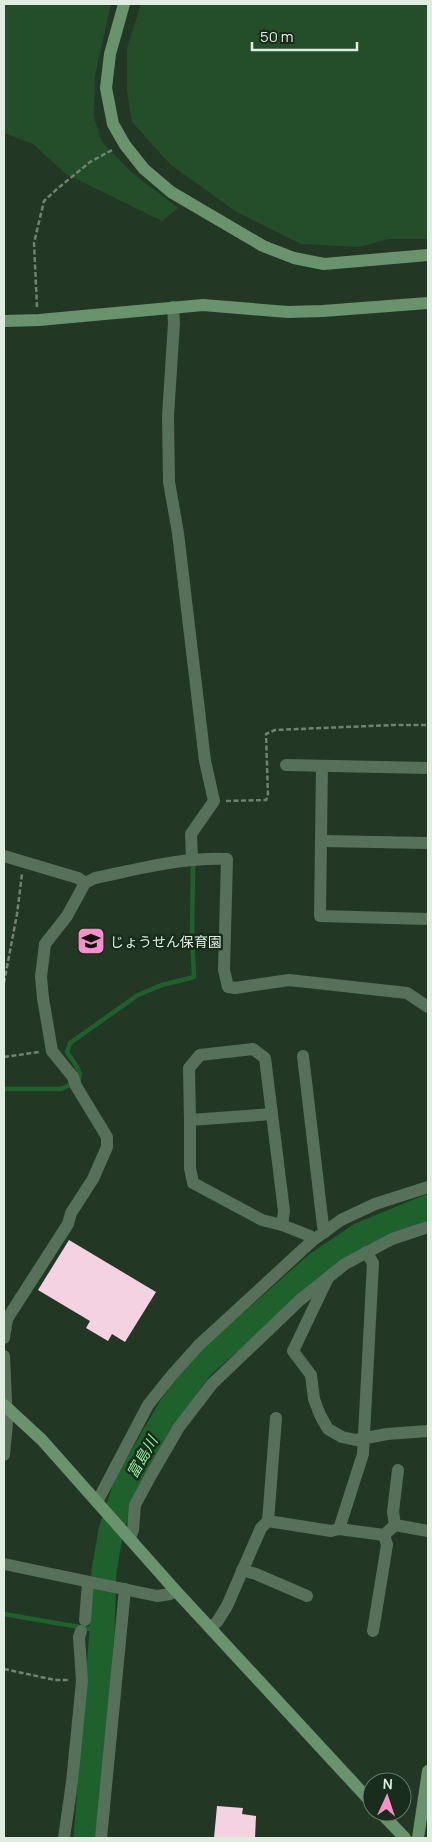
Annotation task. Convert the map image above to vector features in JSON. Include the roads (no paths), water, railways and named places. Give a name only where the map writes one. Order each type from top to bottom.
[{"type":"street","points":[[124,4],[110,54],[106,88],[113,124],[125,145],[144,168],[171,192],[263,246],[294,258],[324,264],[428,255]]},
{"type":"street","points":[[4,321],[39,320],[203,305],[288,312],[428,303]]},
{"type":"street","points":[[173,307],[174,323],[168,416],[169,482],[178,533],[203,743],[214,800],[191,834],[192,859]]},
{"type":"street","points":[[286,765],[428,768]]},
{"type":"street","points":[[322,766],[320,916],[428,919]]},
{"type":"street","points":[[322,841],[428,843]]},
{"type":"street","points":[[4,856],[78,878],[85,883]]},
{"type":"street","points":[[4,1338],[7,1319],[68,1224],[71,1214],[93,1180],[107,1147],[107,1137],[69,1071],[52,1051],[41,977],[45,944],[67,916],[85,883],[95,878],[192,859],[227,859],[224,970],[228,987],[235,988],[289,980],[408,993],[428,1007]]},
{"type":"street","points":[[282,1225],[284,1211],[265,1058],[253,1049],[200,1055],[189,1068],[190,1168],[193,1183],[262,1220],[282,1225],[310,1236],[312,1242]]},
{"type":"street","points":[[303,1056],[323,1226],[326,1232]]},
{"type":"street","points":[[190,1120],[272,1114]]},
{"type":"street","points":[[100,1505],[148,1405],[172,1374],[199,1345],[312,1242],[342,1220],[375,1204],[428,1187]]},
{"type":"street","points":[[128,1536],[133,1530],[135,1505],[163,1453],[195,1404],[212,1384],[326,1278],[345,1264],[392,1239],[428,1226]]},
{"type":"street","points":[[340,1529],[363,1454],[373,1263],[366,1252]]},
{"type":"street","points":[[326,1278],[327,1282],[293,1351],[311,1375],[314,1399],[328,1429],[342,1437],[356,1440],[364,1440],[387,1434],[428,1431]]},
{"type":"street","points":[[4,1356],[4,1455]]},
{"type":"street","points":[[5,1406],[42,1440],[176,1590],[362,1792]]},
{"type":"street","points":[[211,1627],[217,1622],[227,1606],[261,1528],[268,1521],[276,1418]]},
{"type":"street","points":[[395,1525],[394,1512],[398,1470]]},
{"type":"street","points":[[268,1521],[384,1535]]},
{"type":"street","points":[[384,1535],[395,1525]]},
{"type":"street","points":[[395,1525],[428,1530]]},
{"type":"street","points":[[373,1631],[387,1545],[384,1535]]},
{"type":"street","points":[[4,1564],[157,1596],[170,1594],[176,1590]]},
{"type":"street","points":[[242,1570],[307,1596]]},
{"type":"street","points":[[64,1838],[72,1782],[82,1680],[79,1637],[83,1625],[90,1582]]},
{"type":"street","points":[[101,1838],[122,1588]]},
{"type":"street","points":[[418,1838],[428,1771]]},
{"type":"street","points":[[390,1822],[405,1838]]},
{"type":"waterway","points":[[4,1089],[61,1089],[68,1086],[79,1079],[80,1074],[67,1052],[70,1043],[138,995],[162,985],[194,977],[192,936],[193,866]]},
{"type":"waterway","name":"富島川","points":[[86,1838],[102,1631],[104,1571],[111,1531],[126,1484],[171,1407],[202,1366],[317,1264],[360,1235],[428,1207]]},
{"type":"waterway","points":[[4,1614],[102,1631]]},
{"type":"place","name":"じょうせん保育園","points":[[91,941]]}]
